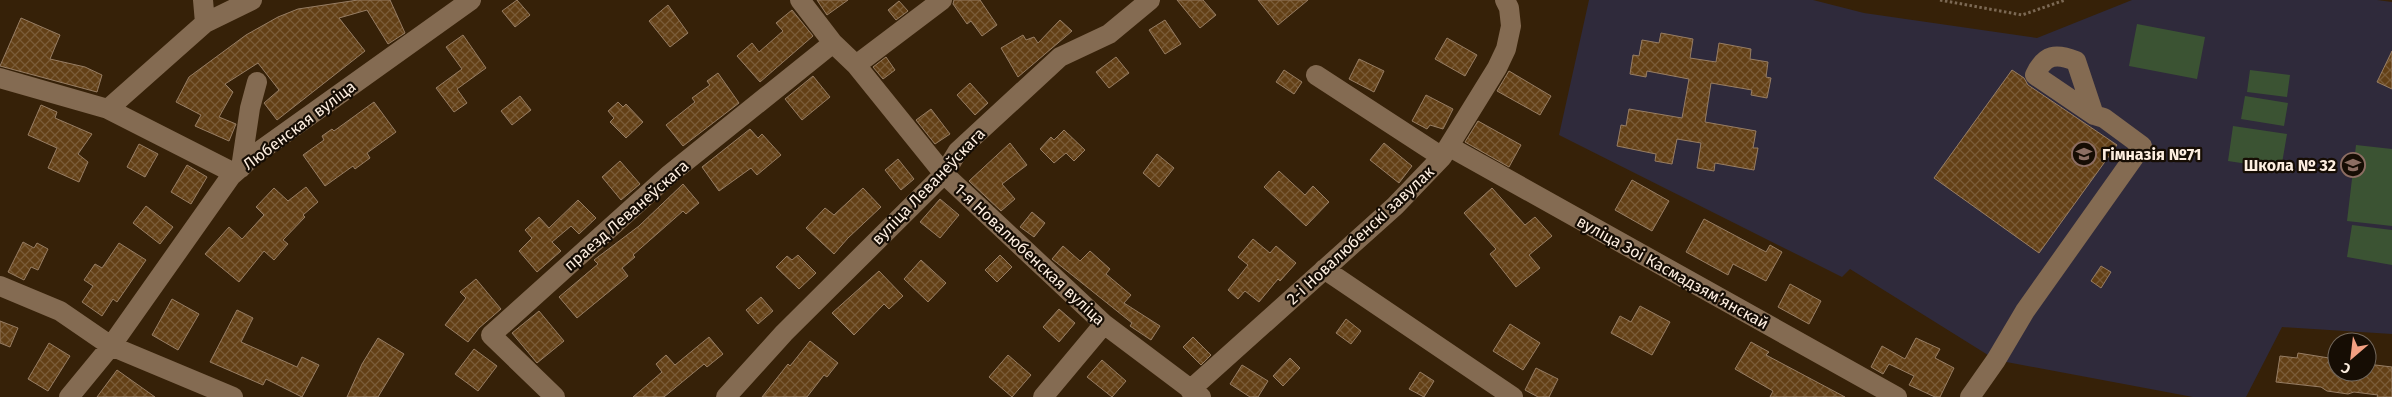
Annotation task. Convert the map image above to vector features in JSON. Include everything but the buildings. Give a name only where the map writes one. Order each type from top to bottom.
[{"type":"street","points":[[203,0],[205,23]]},
{"type":"street","points":[[108,109],[205,23],[252,0]]},
{"type":"street","name":"1-я Новалюбенская вуліца","points":[[800,0],[833,43],[856,65],[944,174],[1104,324],[1195,394]]},
{"type":"street","points":[[856,65],[942,0]]},
{"type":"street","name":"вуліца Леванеўскага","points":[[726,397],[784,332],[944,174],[958,152],[1060,57],[1109,34],[1150,0]]},
{"type":"street","name":"2-і Новалюбенскі завулак","points":[[1195,394],[1324,269],[1395,206],[1446,152],[1506,49],[1511,26],[1509,8],[1505,0]]},
{"type":"street","name":"Любенская вуліца","points":[[69,397],[111,346],[238,170],[265,148],[466,1]]},
{"type":"street","name":"праезд Леванеўскага","points":[[555,397],[491,335],[670,174],[833,43]]},
{"type":"street","name":"вуліца Зоі Касмадзямʼянскай","points":[[1316,75],[1446,152],[1897,397]]},
{"type":"street","points":[[0,78],[108,109],[238,170],[257,82]]},
{"type":"street","points":[[1970,397],[1996,360],[2025,311],[2142,146],[2104,118],[2094,115]]},
{"type":"street","points":[[1324,269],[1513,397]]},
{"type":"street","points":[[0,286],[60,310],[111,346],[233,397]]},
{"type":"street","points":[[1043,397],[1104,324]]},
{"type":"path","points":[[1940,0],[2022,15],[2065,0]]},
{"type":"shaded area","name":"Гімназія №71","points":[[1589,0],[1813,0],[1864,13],[2037,38],[2132,0],[2377,0],[2392,2],[2392,334],[2282,327],[2246,397],[2193,397],[1996,360],[1850,269],[1842,277],[1559,135]]},
{"type":"green space","points":[[2137,24],[2205,37],[2197,79],[2129,66]]},
{"type":"green space","points":[[2250,70],[2290,75],[2287,97],[2247,92]]},
{"type":"green space","points":[[2245,96],[2288,103],[2284,126],[2241,119]]},
{"type":"green space","points":[[2233,126],[2287,134],[2281,169],[2228,161]]},
{"type":"green space","points":[[2356,145],[2392,149],[2392,226],[2347,221]]},
{"type":"green space","points":[[2352,225],[2392,230],[2392,265],[2347,257]]},
{"type":"place","name":"Гімназія №71","points":[[2084,154]]},
{"type":"place","name":"Школа № 32","points":[[2353,165]]}]
